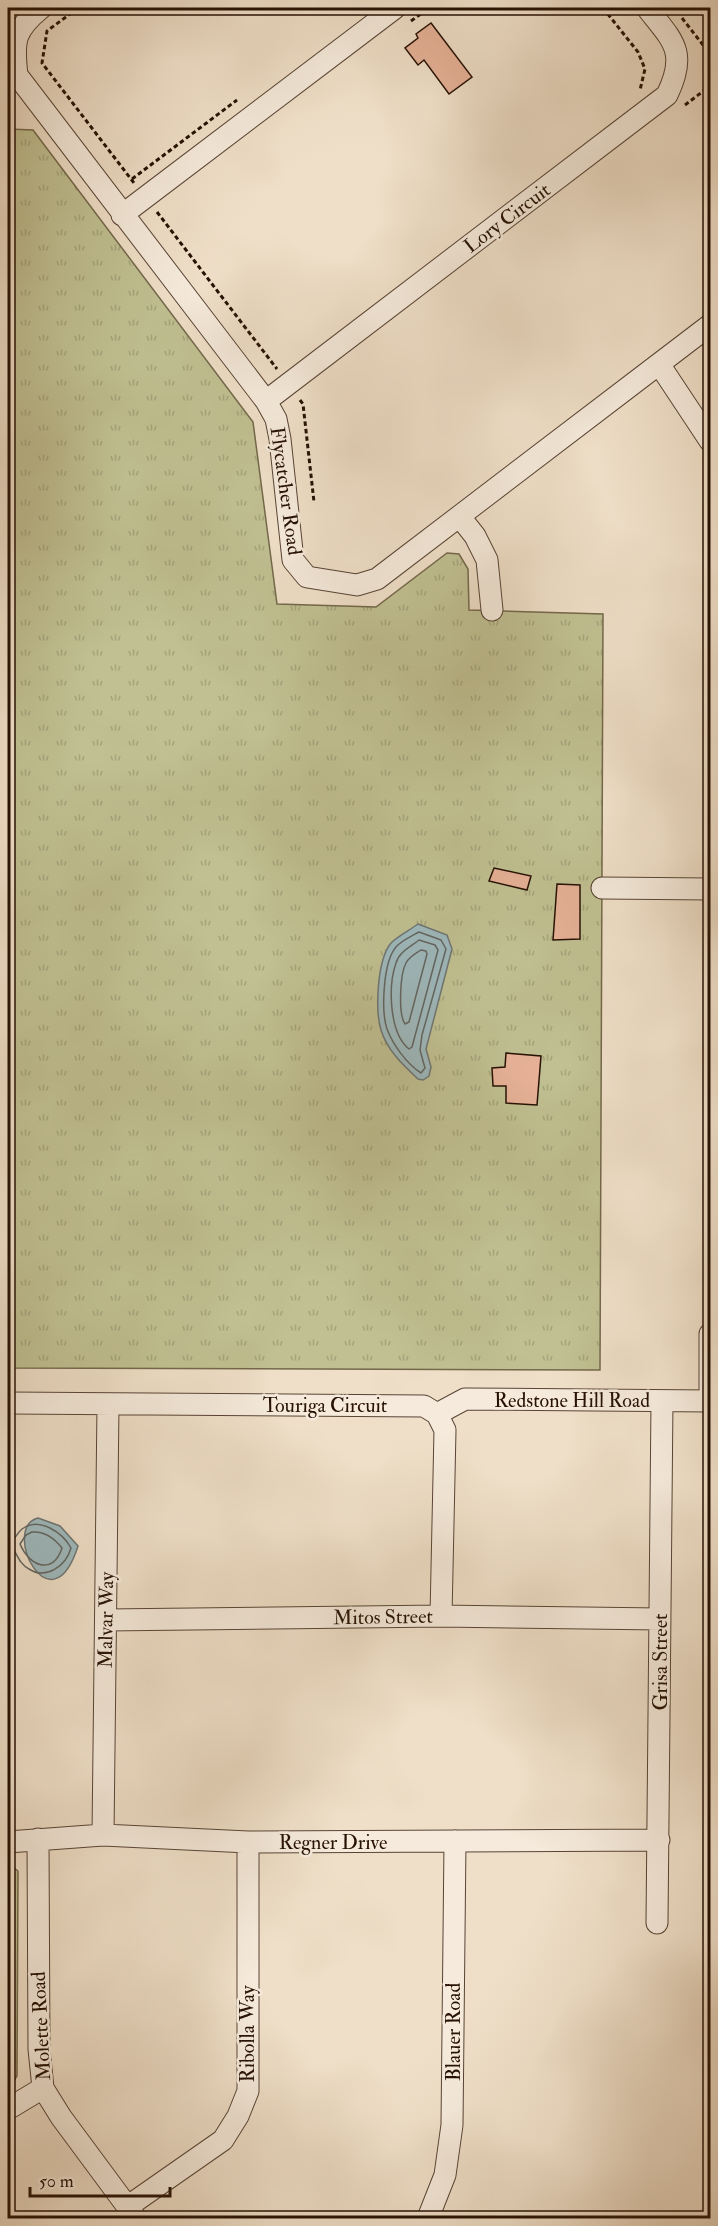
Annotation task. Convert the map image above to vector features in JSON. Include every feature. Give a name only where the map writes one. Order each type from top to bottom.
[{"type":"street","name":"Flycatcher Road","points":[[41,8],[18,31],[15,53],[17,75],[266,401],[276,419],[280,439],[293,560],[308,577],[357,585],[377,579],[711,325]]},
{"type":"street","points":[[122,214],[395,8]]},
{"type":"street","name":"Lory Circuit","points":[[266,401],[667,95],[677,68],[678,56],[675,45],[647,8]]},
{"type":"street","points":[[659,364],[711,441]]},
{"type":"street","points":[[460,517],[475,536],[487,560],[492,610]]},
{"type":"street","points":[[602,888],[711,889]]},
{"type":"street","points":[[710,1401],[711,1334]]},
{"type":"street","name":"Redstone Hill Road","points":[[437,1414],[465,1399],[710,1401]]},
{"type":"street","name":"Grisa Street","points":[[657,1923],[662,1401]]},
{"type":"street","name":"Touriga Circuit","points":[[8,1403],[423,1406],[437,1414]]},
{"type":"street","name":"Malvar Way","points":[[103,1835],[108,1404]]},
{"type":"street","points":[[437,1414],[445,1430],[441,1616]]},
{"type":"street","name":"Mitos Street","points":[[106,1620],[441,1616],[660,1619]]},
{"type":"street","name":"Regner Drive","points":[[8,1842],[103,1835],[248,1842],[659,1840]]},
{"type":"street","name":"Molette Road","points":[[38,1839],[39,2049],[43,2088],[61,2117],[132,2213]]},
{"type":"street","name":"Blauer Road","points":[[428,2218],[445,2175],[452,2125],[455,1841]]},
{"type":"street","name":"Ribolla Way","points":[[132,2213],[223,2139],[238,2116],[248,2091],[248,1842]]},
{"type":"street","points":[[8,2109],[43,2088]]},
{"type":"path","points":[[78,8],[47,31],[42,63],[132,180]]},
{"type":"path","points":[[603,8],[638,52],[645,69],[640,89],[633,95]]},
{"type":"path","points":[[681,17],[711,54]]},
{"type":"path","points":[[158,213],[303,404],[314,502]]},
{"type":"green space","points":[[8,129],[33,130],[253,422],[277,604],[376,607],[447,553],[459,554],[468,569],[469,610],[603,614],[600,1370],[8,1368]]},
{"type":"green space","points":[[8,1863],[18,1871],[17,2076],[8,2090]]},
{"type":"water","points":[[418,924],[447,935],[452,949],[426,1049],[431,1067],[429,1076],[423,1080],[418,1079],[396,1057],[387,1044],[381,1030],[378,1010],[378,985],[386,951],[394,940]]},
{"type":"water","points":[[38,1518],[60,1526],[78,1546],[67,1570],[55,1579],[43,1577],[34,1568],[27,1554],[24,1539],[28,1526]]},
{"type":"building","points":[[431,23],[472,77],[449,94],[424,60],[418,65],[405,48],[418,38],[416,34]]},
{"type":"building","points":[[494,868],[531,876],[527,890],[489,881]]},
{"type":"building","points":[[557,884],[580,885],[580,939],[553,940]]},
{"type":"building","points":[[506,1053],[541,1056],[537,1105],[506,1103],[506,1086],[493,1086],[492,1068],[505,1067]]}]
